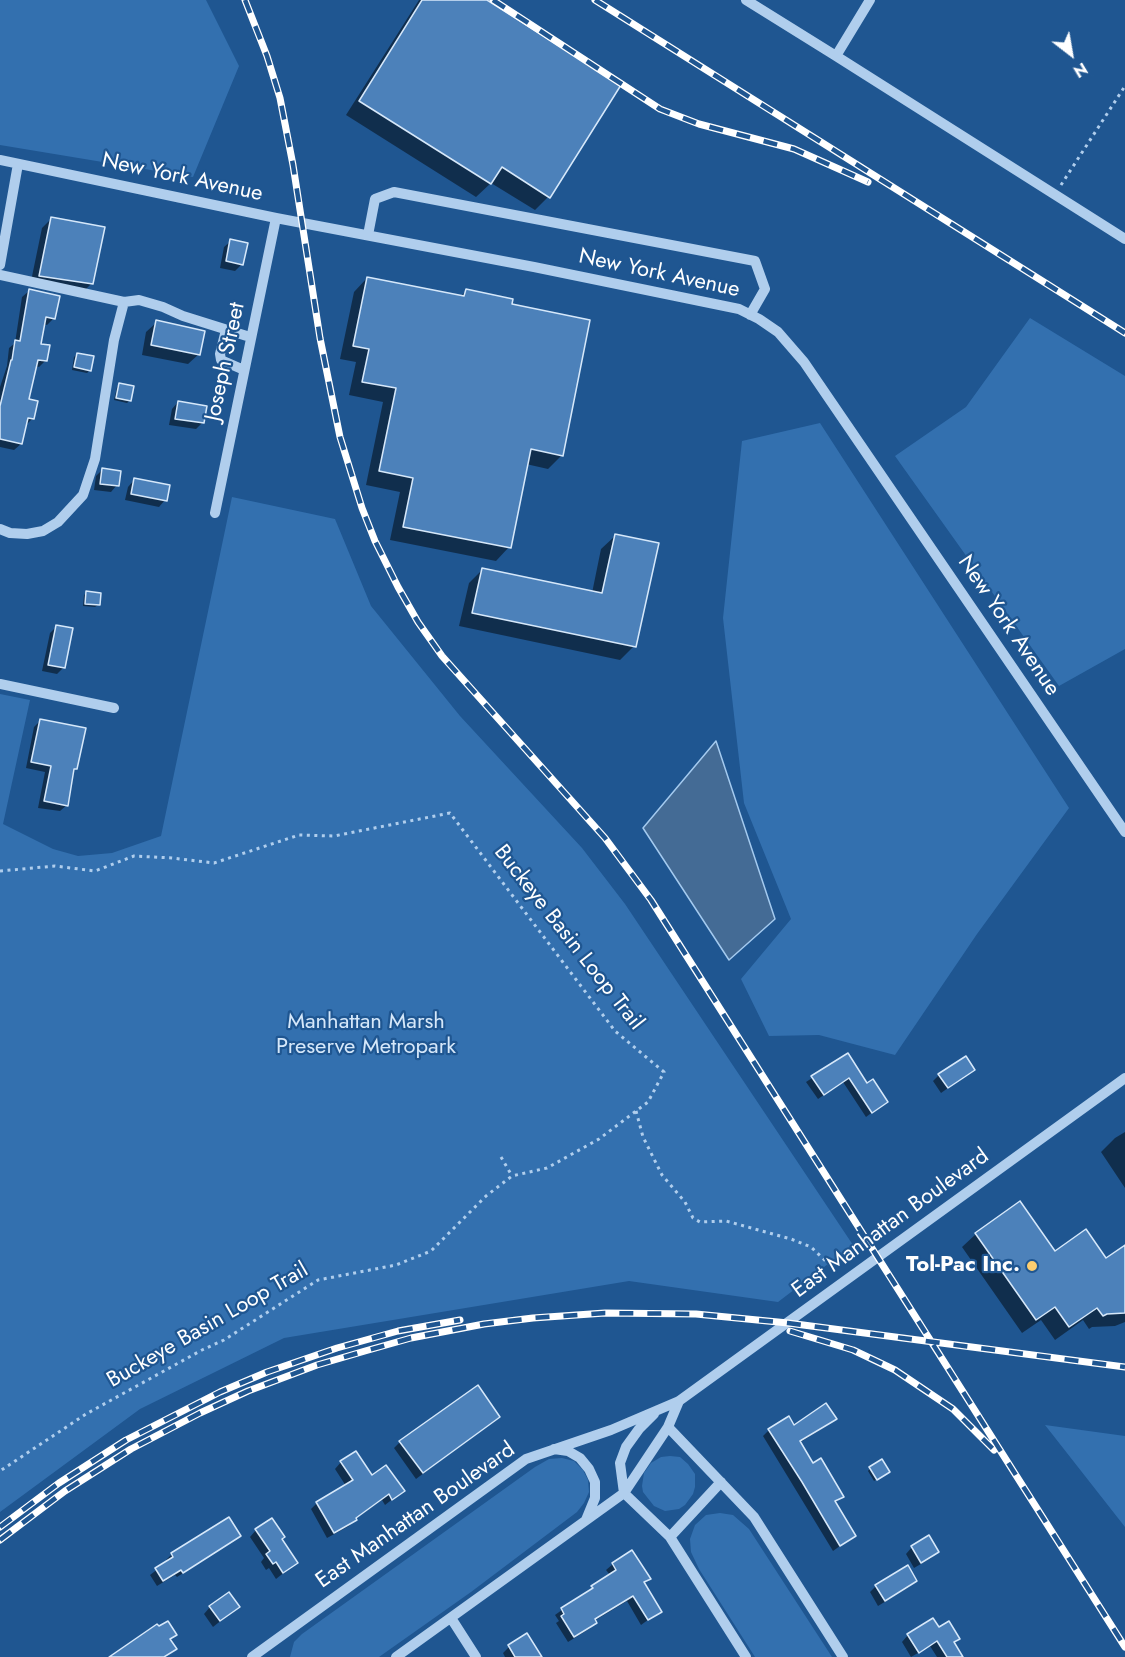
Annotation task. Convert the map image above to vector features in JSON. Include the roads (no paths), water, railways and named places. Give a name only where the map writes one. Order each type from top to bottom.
[{"type":"street","points":[[746,0],[1125,239]]},
{"type":"street","points":[[836,56],[870,0]]},
{"type":"street","name":"New York Avenue","points":[[0,160],[276,218],[739,309],[750,315],[778,332],[804,362],[1125,832]]},
{"type":"street","points":[[0,265],[18,164]]},
{"type":"street","points":[[368,235],[375,199],[394,192],[754,261],[765,289],[750,315]]},
{"type":"street","name":"Joseph Street","points":[[215,513],[276,218]]},
{"type":"street","points":[[0,275],[124,302],[139,300],[250,337]]},
{"type":"street","points":[[0,529],[10,533],[27,534],[43,531],[58,522],[83,495],[95,459],[114,340],[124,302]]},
{"type":"street","points":[[226,330],[220,360],[244,370]]},
{"type":"street","points":[[0,684],[114,708]]},
{"type":"street","name":"East Manhattan Boulevard","points":[[260,1655],[526,1459],[611,1430],[679,1401],[1125,1078]]},
{"type":"street","points":[[396,1657],[624,1493],[668,1427],[679,1401]]},
{"type":"street","points":[[660,1409],[639,1429],[626,1447],[620,1463],[624,1493],[670,1537],[746,1657]]},
{"type":"street","points":[[668,1427],[754,1517],[843,1657]]},
{"type":"street","points":[[553,1449],[574,1454],[589,1469],[595,1482],[595,1498],[586,1520]]},
{"type":"street","points":[[670,1537],[721,1482]]},
{"type":"street","points":[[451,1617],[477,1657]]},
{"type":"railway","points":[[245,0],[267,56],[280,98],[293,165],[320,338],[340,437],[362,508],[375,541],[398,587],[418,622],[442,656],[605,838],[651,900],[1125,1647]]},
{"type":"railway","points":[[493,0],[660,109],[699,124],[794,149],[868,182]]},
{"type":"railway","points":[[595,0],[1125,333]]},
{"type":"railway","points":[[0,1540],[65,1491],[131,1449],[248,1391],[317,1365],[365,1351],[411,1338],[484,1324],[605,1313],[696,1314],[788,1323],[1125,1367]]},
{"type":"railway","points":[[0,1527],[59,1483],[126,1440],[220,1392],[267,1372],[337,1348],[398,1331],[460,1320]]},
{"type":"railway","points":[[790,1331],[853,1350],[895,1370],[953,1409],[994,1450]]},
{"type":"place","name":"Tol-Pac Inc.","points":[[1032,1266]]},
{"type":"park label","name":"Manhattan Marsh Preserve Metropark","points":[[366,1036]]}]
